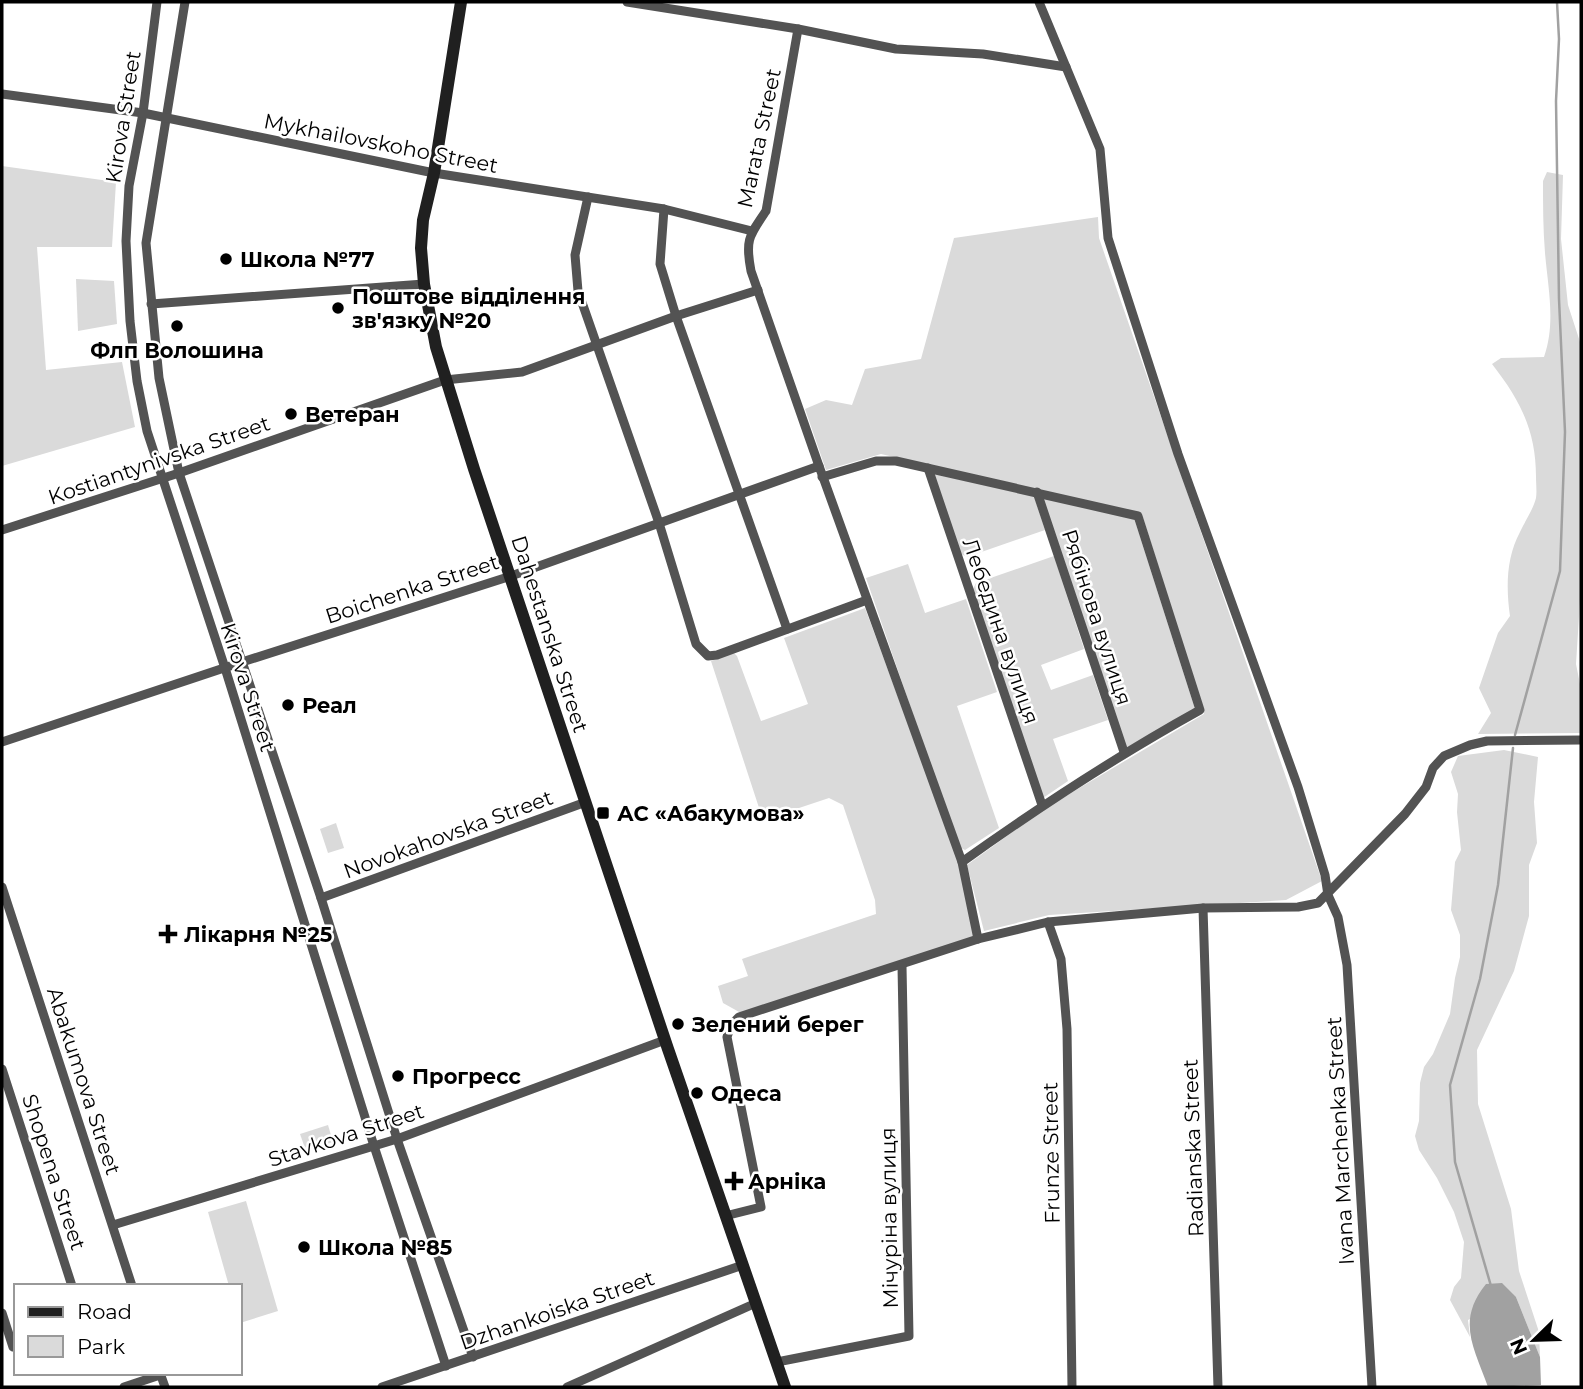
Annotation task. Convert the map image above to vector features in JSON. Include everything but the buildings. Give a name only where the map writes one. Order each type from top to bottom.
[{"type":"street","name":"Kirova Street","points":[[157,2],[129,186],[127,278],[137,382],[147,431],[225,668],[374,1146],[446,1366]]},
{"type":"street","name":"Kirova Street","points":[[185,2],[146,243],[159,379],[179,473],[321,898],[397,1139],[473,1357]]},
{"type":"street","name":"Dahestanska Street","points":[[461,2],[434,173],[423,220],[421,248],[424,284],[436,347],[665,1040],[785,1387]]},
{"type":"street","points":[[627,2],[799,29],[897,49],[983,54],[1066,67]]},
{"type":"street","name":"Ivana Marchenka Street","points":[[1039,2],[1100,149],[1108,238],[1178,454],[1298,788],[1325,875],[1328,895],[1338,917],[1347,965],[1372,1387]]},
{"type":"street","name":"Marata Street","points":[[799,29],[766,211],[749,236],[748,255],[819,466]]},
{"type":"street","name":"Mykhailovskoho Street","points":[[2,94],[142,113],[434,173],[664,209],[752,230]]},
{"type":"street","points":[[588,197],[575,255],[578,291],[659,523],[696,644],[708,656],[717,655],[867,600]]},
{"type":"street","points":[[664,209],[660,264],[787,629]]},
{"type":"street","points":[[151,304],[424,284]]},
{"type":"street","name":"Kostiantynivska Street","points":[[2,530],[179,473],[445,380],[522,372],[676,316],[758,290]]},
{"type":"street","points":[[822,477],[876,461],[896,461],[1138,516],[1199,710],[1124,752],[1042,805],[962,862]]},
{"type":"street","points":[[819,466],[962,862],[978,939]]},
{"type":"street","name":"Boichenka Street","points":[[2,742],[511,576],[819,466]]},
{"type":"street","name":"Лебедина вулиця","points":[[928,468],[1042,805]]},
{"type":"street","name":"Рябінова вулиця","points":[[1037,492],[1124,752]]},
{"type":"street","points":[[725,1216],[761,1207],[727,1038],[731,1025],[739,1017],[978,939],[1048,922],[1203,908],[1298,906],[1318,903],[1405,814],[1426,787],[1433,768],[1444,756],[1487,741],[1581,740]]},
{"type":"street","name":"Novokahovska Street","points":[[321,898],[586,802]]},
{"type":"street","name":"Abakumova Street","points":[[2,887],[131,1284]]},
{"type":"street","name":"Radianska Street","points":[[1203,908],[1217,1387]]},
{"type":"street","name":"Frunze Street","points":[[1048,922],[1060,959],[1067,1029],[1072,1387]]},
{"type":"street","name":"Мічуріна вулиця","points":[[777,1362],[909,1336],[902,966]]},
{"type":"street","name":"Stavkova Street","points":[[113,1226],[397,1139],[665,1040]]},
{"type":"street","name":"Shopena Street","points":[[2,1069],[71,1284]]},
{"type":"street","name":"Dzhankoiska Street","points":[[382,1387],[743,1265]]},
{"type":"street","points":[[567,1387],[757,1303]]},
{"type":"street","points":[[2,1313],[14,1346],[2,1351]]},
{"type":"street","points":[[124,1387],[157,1375]]},
{"type":"green space","points":[[2,166],[116,182],[112,247],[37,247],[46,370],[122,362],[135,427],[2,466]]},
{"type":"green space","points":[[1547,172],[1563,175],[1561,239],[1568,305],[1581,345],[1581,585],[1576,664],[1581,689],[1581,733],[1478,734],[1491,713],[1479,688],[1498,633],[1510,616],[1508,584],[1512,552],[1536,498],[1535,460],[1529,430],[1511,390],[1492,364],[1501,358],[1544,357],[1548,344],[1549,292],[1543,217],[1543,181]]},
{"type":"green space","points":[[1098,217],[1099,238],[1322,881],[1286,900],[1049,915],[984,931],[967,865],[1044,809],[1204,714],[1142,514],[881,454],[826,470],[805,409],[826,400],[852,405],[865,369],[921,359],[954,238]]},
{"type":"green space","points":[[76,279],[114,281],[117,324],[78,331]]},
{"type":"green space","points":[[933,472],[1033,493],[1045,530],[967,557],[961,554]]},
{"type":"green space","points":[[1041,495],[1134,518],[1195,709],[1126,748]]},
{"type":"green space","points":[[1054,556],[1084,649],[1041,665],[1051,690],[1093,675],[1108,720],[1053,739],[1068,781],[1043,798],[973,589],[976,583]]},
{"type":"green space","points":[[908,564],[925,613],[966,599],[997,692],[957,706],[999,828],[965,850],[959,847],[866,578]]},
{"type":"green space","points":[[865,608],[958,859],[975,937],[741,1013],[723,1003],[718,986],[748,976],[742,959],[876,914],[875,900],[843,805],[829,798],[763,820],[711,661],[734,653],[737,656],[761,721],[808,704],[784,638]]},
{"type":"green space","points":[[1504,750],[1538,757],[1534,802],[1537,843],[1529,865],[1529,916],[1514,971],[1477,1050],[1478,1104],[1511,1209],[1519,1271],[1539,1332],[1540,1357],[1516,1297],[1468,1320],[1470,1337],[1450,1300],[1454,1287],[1461,1278],[1464,1242],[1454,1212],[1419,1150],[1415,1136],[1424,1067],[1433,1054],[1450,1014],[1460,957],[1460,935],[1451,910],[1455,862],[1461,850],[1458,794],[1451,772],[1458,756]]},
{"type":"green space","points":[[336,823],[344,848],[328,853],[320,829]]},
{"type":"green space","points":[[328,1125],[333,1142],[306,1151],[300,1134]]},
{"type":"green space","points":[[246,1201],[278,1311],[242,1322],[242,1284],[228,1284],[208,1212]]},
{"type":"shaded area","points":[[1502,1283],[1516,1297],[1540,1357],[1541,1385],[1488,1387],[1473,1347],[1470,1323],[1477,1297],[1486,1284]]},
{"type":"waterway","points":[[1515,735],[1560,571],[1565,432],[1559,299],[1557,2]]},
{"type":"waterway","points":[[1491,1286],[1455,1162],[1450,1085],[1480,979],[1498,885],[1513,748]]},
{"type":"place","name":"Школа №77","points":[[226,259]]},
{"type":"place","name":"Поштове відділення зв'язку №20","points":[[338,308]]},
{"type":"place","name":"Флп Волошина","points":[[177,326]]},
{"type":"place","name":"Ветеран","points":[[291,414]]},
{"type":"place","name":"Реал","points":[[288,705]]},
{"type":"place","name":"АС «Абакумова»","points":[[603,813]]},
{"type":"place","name":"Лікарня №25","points":[[168,934]]},
{"type":"place","name":"Зелений берег","points":[[678,1024]]},
{"type":"place","name":"Прогресс","points":[[398,1076]]},
{"type":"place","name":"Одеса","points":[[697,1093]]},
{"type":"place","name":"Арніка","points":[[734,1181]]},
{"type":"place","name":"Школа №85","points":[[304,1247]]}]
